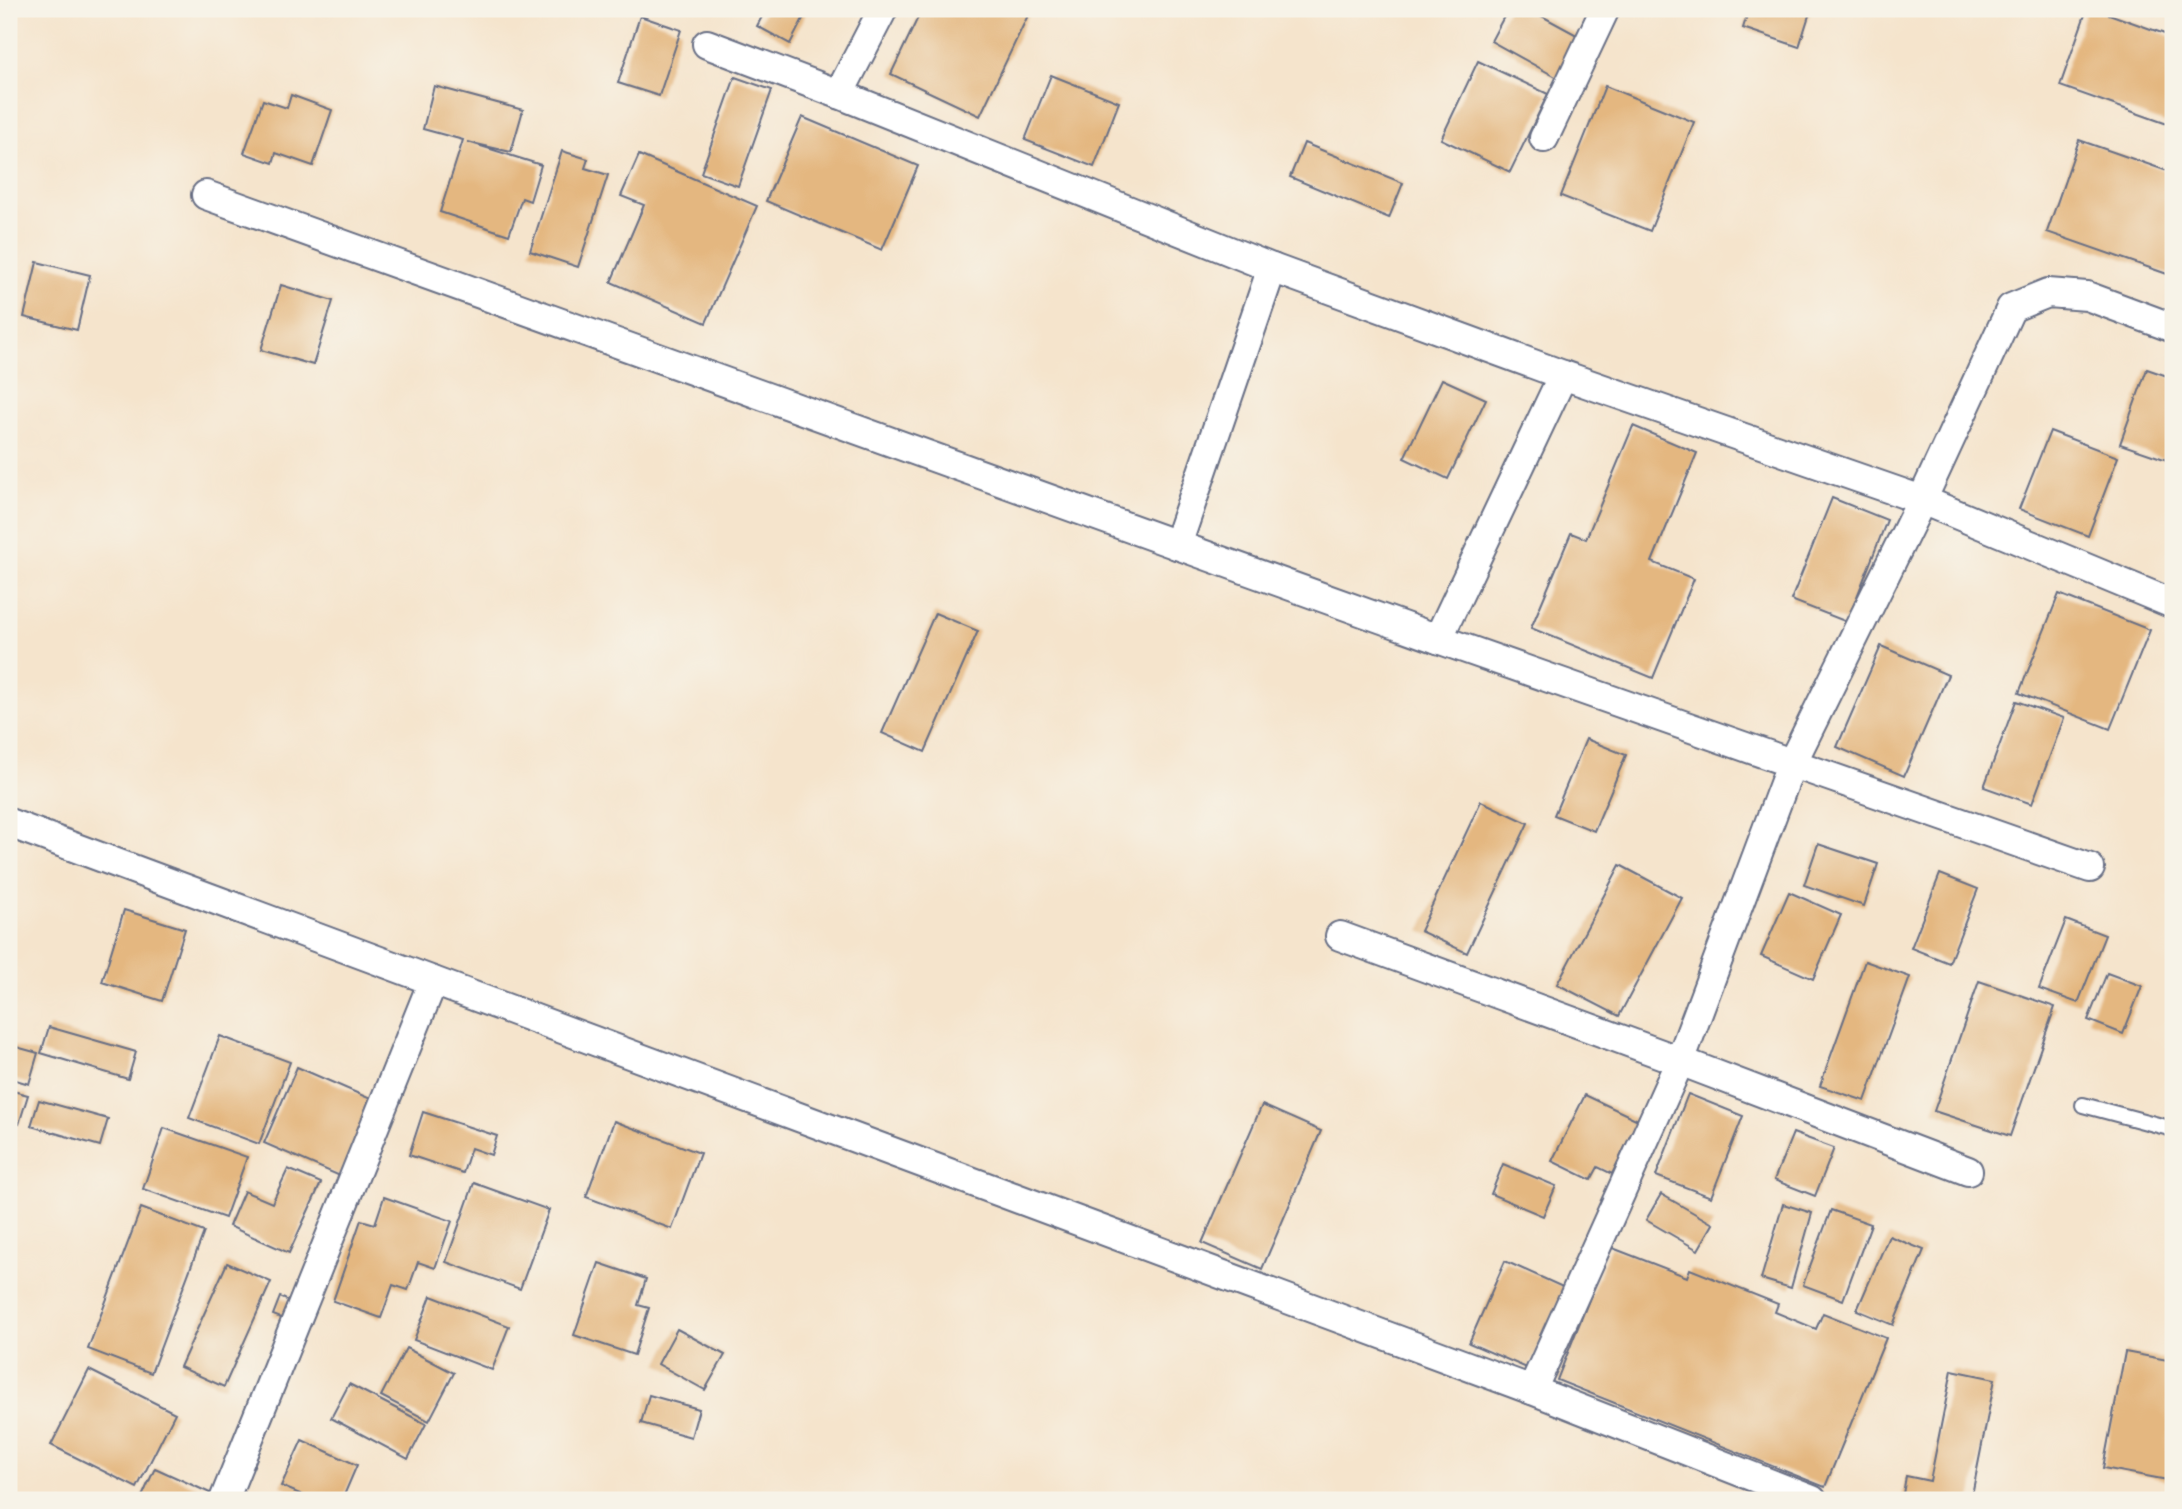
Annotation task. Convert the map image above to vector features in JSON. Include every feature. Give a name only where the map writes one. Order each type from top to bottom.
[{"type":"street","points":[[839,94],[883,9]]},
{"type":"street","points":[[1544,138],[1605,9]]},
{"type":"street","points":[[707,44],[839,94],[1272,268],[1563,375],[1922,500],[2173,604]]},
{"type":"street","points":[[206,195],[1438,639],[2090,868]]},
{"type":"street","points":[[1177,545],[1272,268]]},
{"type":"street","points":[[1532,1390],[1679,1061],[1791,765],[1922,500],[2011,308],[2048,293],[2087,296],[2173,328]]},
{"type":"street","points":[[1438,639],[1563,375]]},
{"type":"street","points":[[9,823],[1532,1390],[1812,1500]]},
{"type":"street","points":[[1340,936],[1968,1171]]},
{"type":"street","points":[[224,1500],[433,981]]},
{"type":"lane","points":[[2083,1105],[2173,1129]]},
{"type":"building","points":[[766,9],[808,9],[790,44],[757,26]]},
{"type":"building","points":[[922,9],[1031,9],[980,116],[891,74]]},
{"type":"building","points":[[1508,9],[1529,9],[1586,40],[1563,81],[1491,41]]},
{"type":"building","points":[[1749,9],[1811,9],[1799,47],[1743,28]]},
{"type":"building","points":[[2087,9],[2095,9],[2173,37],[2173,126],[2060,86]]},
{"type":"building","points":[[640,16],[681,30],[659,96],[618,83]]},
{"type":"building","points":[[1478,61],[1548,94],[1510,172],[1441,139]]},
{"type":"building","points":[[1051,75],[1119,102],[1094,167],[1025,140]]},
{"type":"building","points":[[735,77],[772,90],[738,186],[701,173]]},
{"type":"building","points":[[434,86],[523,110],[511,152],[468,142],[541,165],[530,201],[522,198],[509,235],[440,212],[463,140],[423,129]]},
{"type":"building","points":[[1605,86],[1694,122],[1650,231],[1561,196]]},
{"type":"building","points":[[291,95],[332,110],[313,166],[276,153],[273,163],[244,153],[263,100],[287,108]]},
{"type":"building","points":[[802,117],[918,166],[882,250],[766,201]]},
{"type":"building","points":[[2079,140],[2173,173],[2173,276],[2047,232]]},
{"type":"building","points":[[1304,143],[1403,183],[1389,218],[1290,177]]},
{"type":"building","points":[[562,151],[588,159],[585,168],[608,175],[578,267],[530,251]]},
{"type":"building","points":[[639,155],[757,206],[706,323],[611,282],[644,205],[621,196]]},
{"type":"building","points":[[37,262],[90,275],[77,330],[24,317]]},
{"type":"building","points":[[281,285],[333,301],[313,365],[261,350]]},
{"type":"building","points":[[2147,369],[2173,378],[2173,462],[2120,444]]},
{"type":"building","points":[[1442,379],[1486,399],[1448,479],[1404,458]]},
{"type":"building","points":[[1633,426],[1697,453],[1652,562],[1694,579],[1653,678],[1531,628],[1571,533],[1586,539]]},
{"type":"building","points":[[2050,431],[2118,457],[2088,536],[2019,509]]},
{"type":"building","points":[[1832,498],[1887,520],[1847,622],[1791,600]]},
{"type":"building","points":[[2059,594],[2150,630],[2110,729],[2019,693]]},
{"type":"building","points":[[935,613],[978,631],[925,752],[882,733]]},
{"type":"building","points":[[1881,646],[1948,675],[1904,776],[1837,747]]},
{"type":"building","points":[[2016,701],[2064,718],[2032,804],[1984,787]]},
{"type":"building","points":[[1586,739],[1626,755],[1594,831],[1554,815]]},
{"type":"building","points":[[1481,801],[1528,823],[1467,953],[1420,931]]},
{"type":"building","points":[[1818,844],[1878,864],[1864,906],[1804,885]]},
{"type":"building","points":[[1620,865],[1682,898],[1619,1016],[1557,984]]},
{"type":"building","points":[[1940,874],[1978,889],[1949,963],[1911,948]]},
{"type":"building","points":[[1789,892],[1841,915],[1813,979],[1761,956]]},
{"type":"building","points":[[124,910],[185,929],[162,1001],[102,982]]},
{"type":"building","points":[[2066,920],[2105,935],[2078,1003],[2039,989]]},
{"type":"building","points":[[1865,961],[1910,977],[1865,1101],[1820,1086]]},
{"type":"building","points":[[2107,973],[2142,986],[2123,1034],[2088,1020]]},
{"type":"building","points":[[1979,981],[2055,1007],[2010,1136],[1934,1111]]},
{"type":"building","points":[[49,1027],[136,1052],[128,1079],[41,1053]]},
{"type":"building","points":[[220,1036],[290,1062],[259,1144],[189,1118]]},
{"type":"building","points":[[9,1045],[38,1053],[29,1084],[9,1078]]},
{"type":"building","points":[[297,1067],[373,1100],[340,1176],[264,1143]]},
{"type":"building","points":[[9,1090],[28,1095],[19,1124],[9,1121]]},
{"type":"building","points":[[1688,1094],[1743,1116],[1711,1197],[1656,1176]]},
{"type":"building","points":[[1585,1095],[1638,1120],[1612,1174],[1598,1167],[1591,1180],[1552,1161]]},
{"type":"building","points":[[39,1100],[108,1119],[100,1146],[31,1126]]},
{"type":"building","points":[[1262,1105],[1321,1131],[1262,1269],[1202,1243]]},
{"type":"building","points":[[423,1112],[497,1136],[491,1155],[471,1148],[463,1173],[409,1155]]},
{"type":"building","points":[[614,1121],[700,1153],[672,1229],[586,1197]]},
{"type":"building","points":[[164,1128],[247,1157],[225,1218],[143,1189]]},
{"type":"building","points":[[1793,1133],[1834,1148],[1815,1196],[1774,1180]]},
{"type":"building","points":[[1503,1164],[1556,1186],[1543,1216],[1491,1194]]},
{"type":"building","points":[[288,1169],[321,1183],[289,1253],[229,1226],[244,1191],[272,1203]]},
{"type":"building","points":[[474,1183],[549,1210],[520,1289],[446,1262]]},
{"type":"building","points":[[1661,1194],[1713,1224],[1698,1250],[1646,1220]]},
{"type":"building","points":[[384,1197],[452,1221],[435,1268],[418,1262],[408,1290],[393,1285],[381,1318],[333,1301],[361,1220],[375,1224]]},
{"type":"building","points":[[1783,1204],[1812,1213],[1791,1288],[1761,1279]]},
{"type":"building","points":[[141,1208],[204,1232],[151,1373],[88,1349]]},
{"type":"building","points":[[1831,1210],[1871,1224],[1843,1300],[1803,1285]]},
{"type":"building","points":[[1889,1236],[1924,1250],[1893,1325],[1857,1310]]},
{"type":"building","points":[[1610,1247],[1687,1277],[1690,1269],[1778,1304],[1775,1312],[1816,1329],[1823,1313],[1886,1338],[1825,1487],[1557,1380]]},
{"type":"building","points":[[1505,1261],[1565,1288],[1529,1369],[1469,1343]]},
{"type":"building","points":[[227,1263],[271,1282],[224,1387],[180,1367]]},
{"type":"building","points":[[599,1263],[646,1279],[638,1305],[649,1308],[634,1355],[574,1335]]},
{"type":"building","points":[[431,1296],[509,1326],[492,1370],[414,1340]]},
{"type":"building","points":[[280,1297],[300,1306],[294,1323],[273,1315]]},
{"type":"building","points":[[677,1329],[725,1355],[705,1390],[658,1364]]},
{"type":"building","points":[[406,1348],[454,1373],[429,1421],[381,1396]]},
{"type":"building","points":[[2125,1352],[2173,1361],[2173,1481],[2103,1468]]},
{"type":"building","points":[[89,1370],[175,1413],[137,1488],[51,1445]]},
{"type":"building","points":[[1952,1370],[1995,1379],[1971,1500],[1902,1500],[1906,1476],[1930,1481]]},
{"type":"building","points":[[349,1384],[426,1424],[408,1459],[331,1418]]},
{"type":"building","points":[[649,1395],[699,1409],[691,1437],[641,1423]]},
{"type":"building","points":[[302,1440],[357,1465],[342,1500],[314,1500],[281,1486]]},
{"type":"building","points":[[155,1468],[210,1493],[206,1500],[141,1499]]}]
